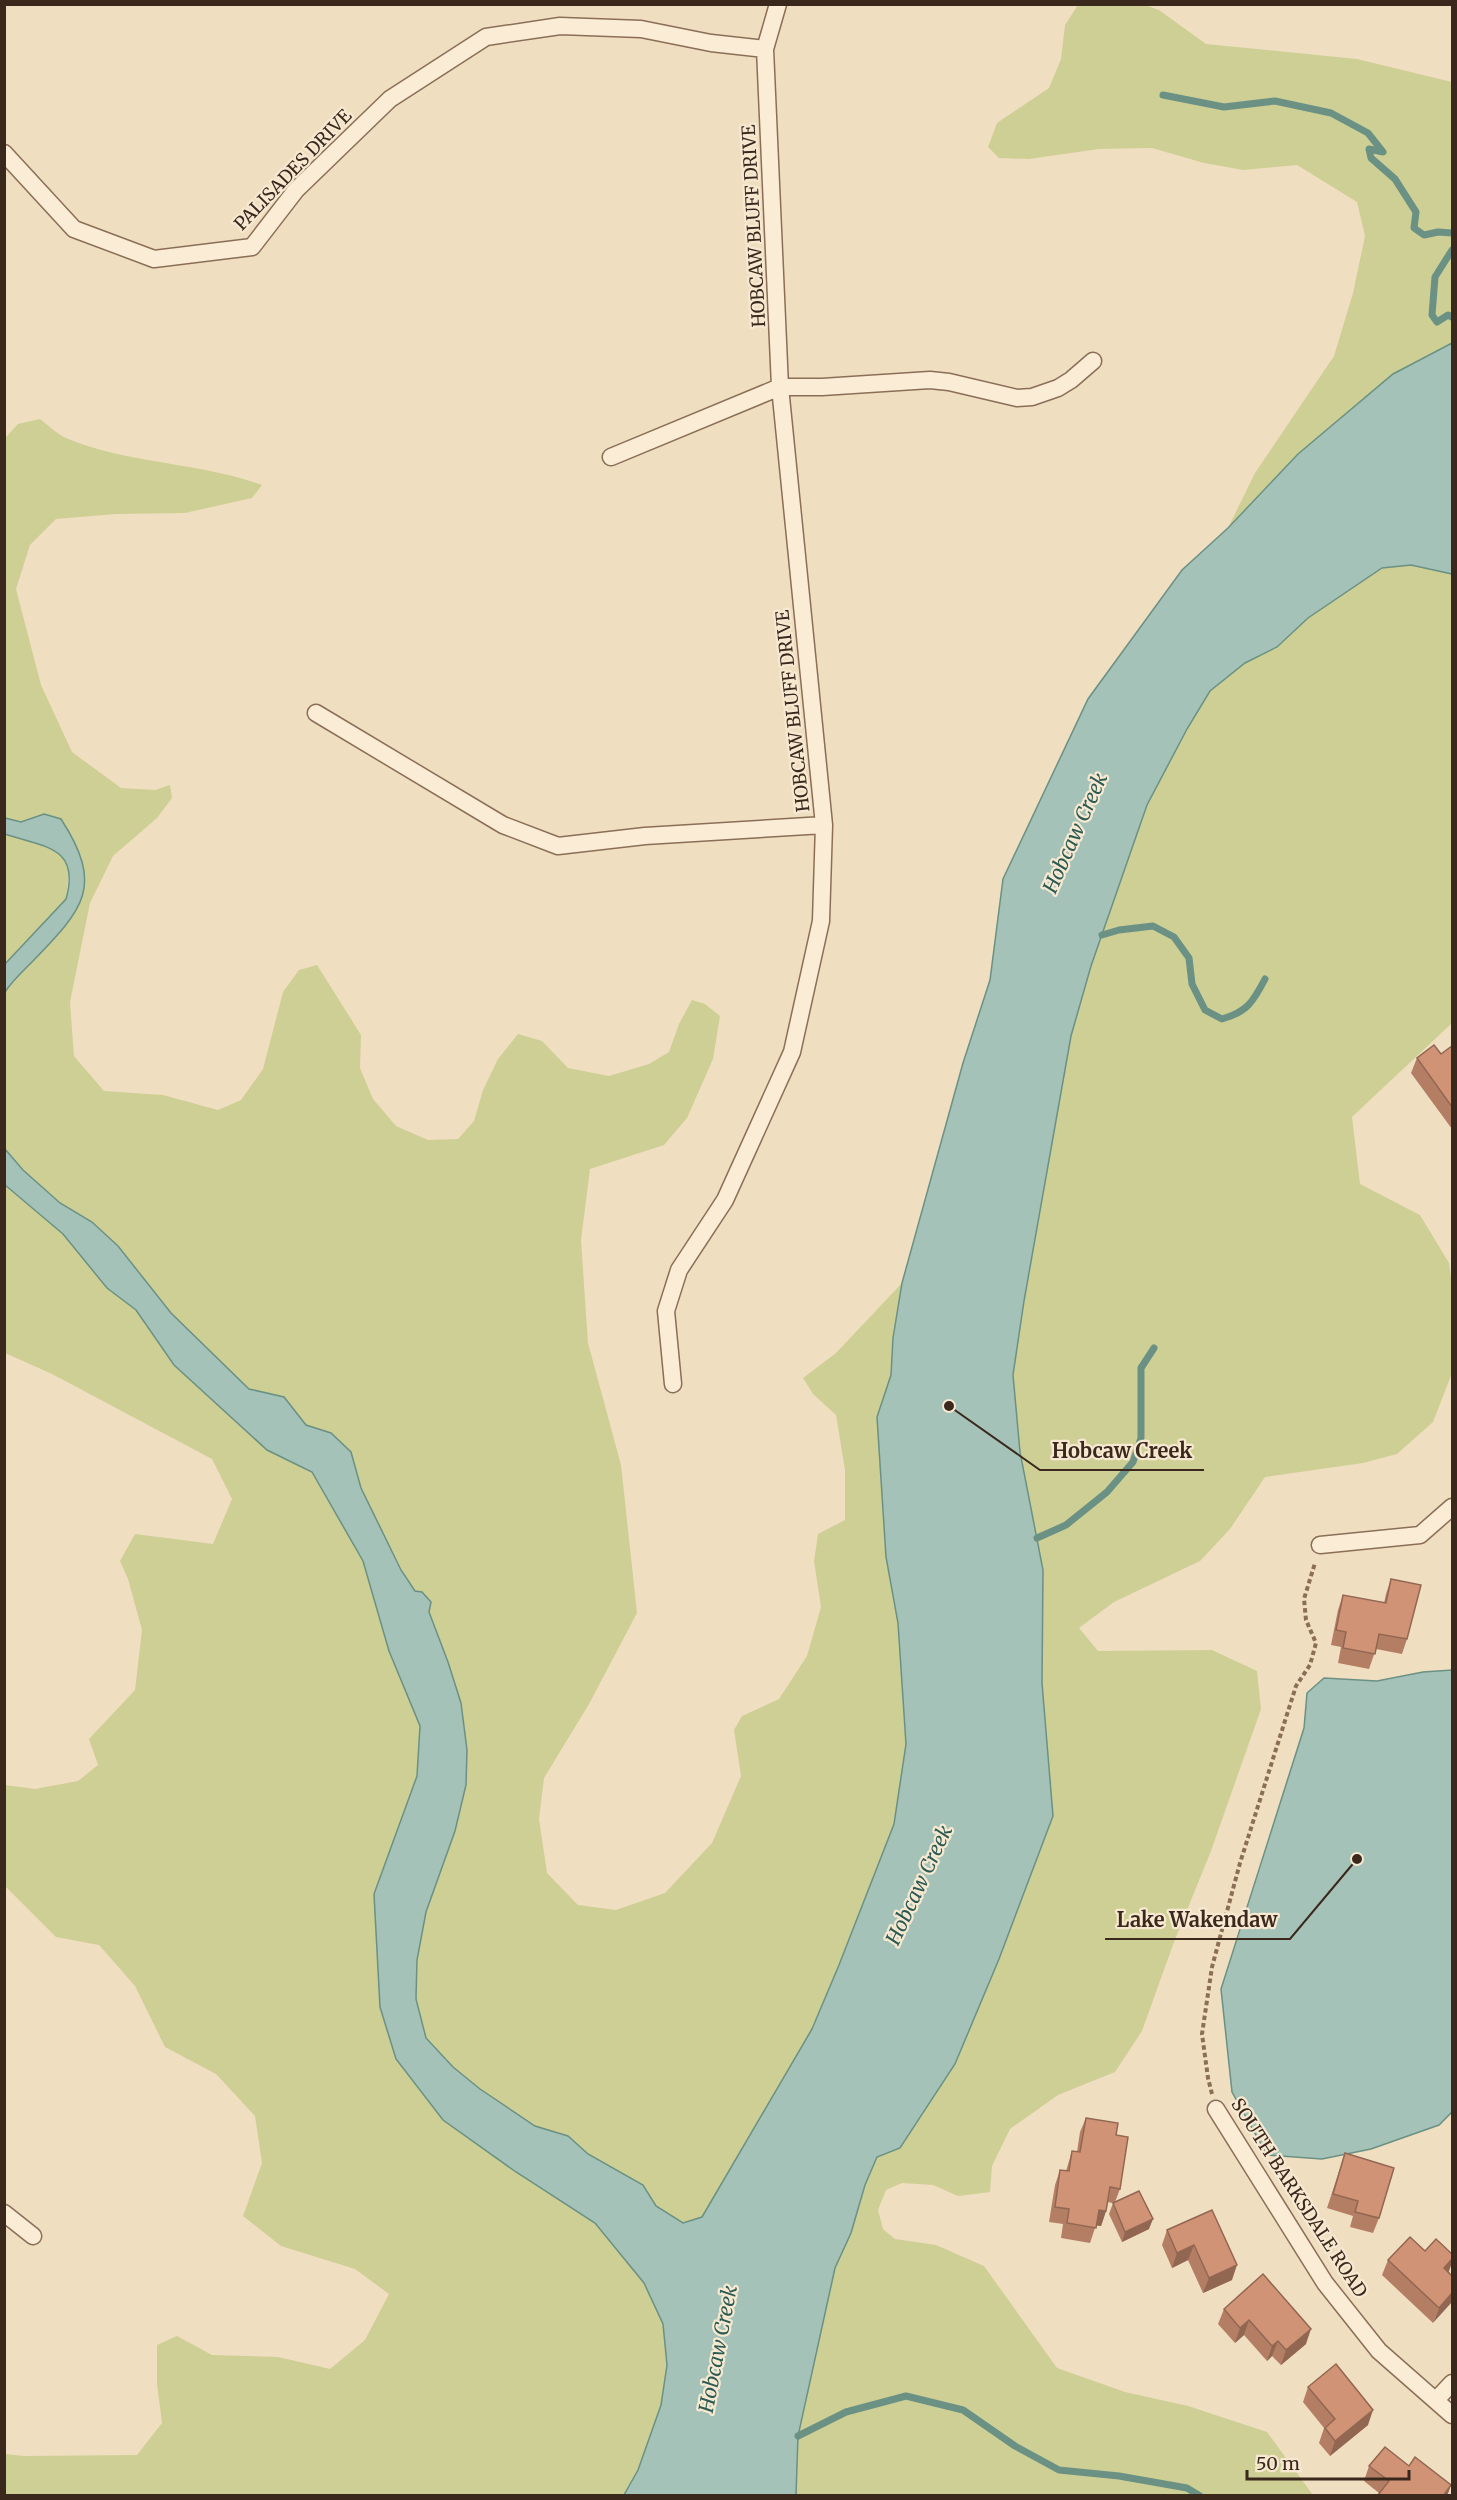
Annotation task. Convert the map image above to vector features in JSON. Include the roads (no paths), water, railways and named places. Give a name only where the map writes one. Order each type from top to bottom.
[{"type":"street","name":"HOBCAW BLUFF DRIVE","points":[[673,1384],[666,1311],[679,1270],[725,1200],[792,1052],[821,921],[824,825],[780,387],[765,49],[778,4]]},
{"type":"street","name":"PALISADES DRIVE","points":[[4,153],[74,229],[154,259],[252,247],[296,190],[390,99],[486,37],[560,26],[641,29],[711,44],[765,49]]},
{"type":"street","points":[[611,457],[780,387],[822,387],[930,380],[949,382],[1017,398],[1032,397],[1058,388],[1093,361]]},
{"type":"street","points":[[316,713],[503,825],[558,846],[645,836],[824,825]]},
{"type":"street","points":[[1320,1545],[1420,1535],[1452,1507]]},
{"type":"street","name":"SOUTH BARKSDALE ROAD","points":[[1216,2109],[1325,2283],[1379,2351],[1452,2415]]},
{"type":"street","points":[[4,2213],[33,2236]]},
{"type":"street","points":[[1436,2400],[1452,2383]]},
{"type":"water","points":[[1452,343],[1452,574],[1411,565],[1382,568],[1308,618],[1277,647],[1245,663],[1210,691],[1147,805],[1091,966],[1071,1036],[1013,1375],[1020,1452],[1043,1570],[1042,1683],[1053,1816],[999,1959],[955,2064],[900,2148],[877,2157],[865,2185],[851,2233],[835,2268],[798,2436],[796,2495],[624,2495],[638,2470],[661,2405],[667,2365],[663,2324],[644,2283],[595,2223],[516,2172],[443,2120],[396,2059],[380,2007],[374,1894],[417,1776],[420,1726],[389,1651],[363,1561],[312,1472],[267,1450],[174,1365],[136,1310],[107,1288],[63,1234],[5,1185],[5,1149],[23,1170],[60,1203],[92,1222],[118,1246],[171,1313],[249,1389],[284,1397],[306,1425],[331,1433],[351,1452],[361,1488],[401,1570],[415,1591],[422,1592],[431,1602],[429,1612],[461,1703],[467,1750],[466,1785],[455,1831],[426,1912],[417,1960],[416,1999],[426,2038],[453,2067],[480,2089],[535,2126],[568,2136],[588,2154],[643,2185],[656,2206],[683,2223],[702,2217],[812,2029],[894,1824],[906,1744],[898,1623],[886,1557],[877,1417],[891,1375],[893,1338],[902,1283],[963,1063],[990,980],[1003,879],[1088,699],[1182,570],[1228,528],[1298,454],[1393,374]]},
{"type":"water","points":[[44,814],[61,819],[74,842],[82,863],[85,880],[82,896],[65,926],[5,992],[5,964],[66,899],[69,882],[68,868],[63,859],[45,846],[5,834],[5,818],[21,822]]},
{"type":"water","points":[[1452,1670],[1452,2112],[1439,2125],[1371,2149],[1322,2159],[1267,2155],[1232,2092],[1221,1989],[1304,1728],[1307,1693],[1324,1678],[1377,1681],[1423,1672]]},
{"type":"waterway","points":[[1163,95],[1224,107],[1275,101],[1331,113],[1368,133],[1383,152],[1369,149],[1371,158],[1395,179],[1416,212],[1414,228],[1424,235],[1438,232],[1452,233]]},
{"type":"waterway","points":[[1452,250],[1435,277],[1432,315],[1437,322],[1448,315],[1452,317]]},
{"type":"waterway","points":[[1102,935],[1119,930],[1153,926],[1174,937],[1189,958],[1192,984],[1205,1010],[1222,1019],[1238,1013],[1248,1005],[1265,979]]},
{"type":"waterway","points":[[1037,1538],[1066,1525],[1107,1492],[1133,1462],[1141,1438],[1141,1368],[1154,1348]]},
{"type":"waterway","points":[[798,2436],[846,2412],[906,2396],[963,2410],[1015,2446],[1059,2470],[1119,2476],[1187,2488],[1200,2496]]},
{"type":"place","name":"Hobcaw Creek","points":[[949,1406]]},
{"type":"place","name":"Lake Wakendaw","points":[[1357,1859]]}]
